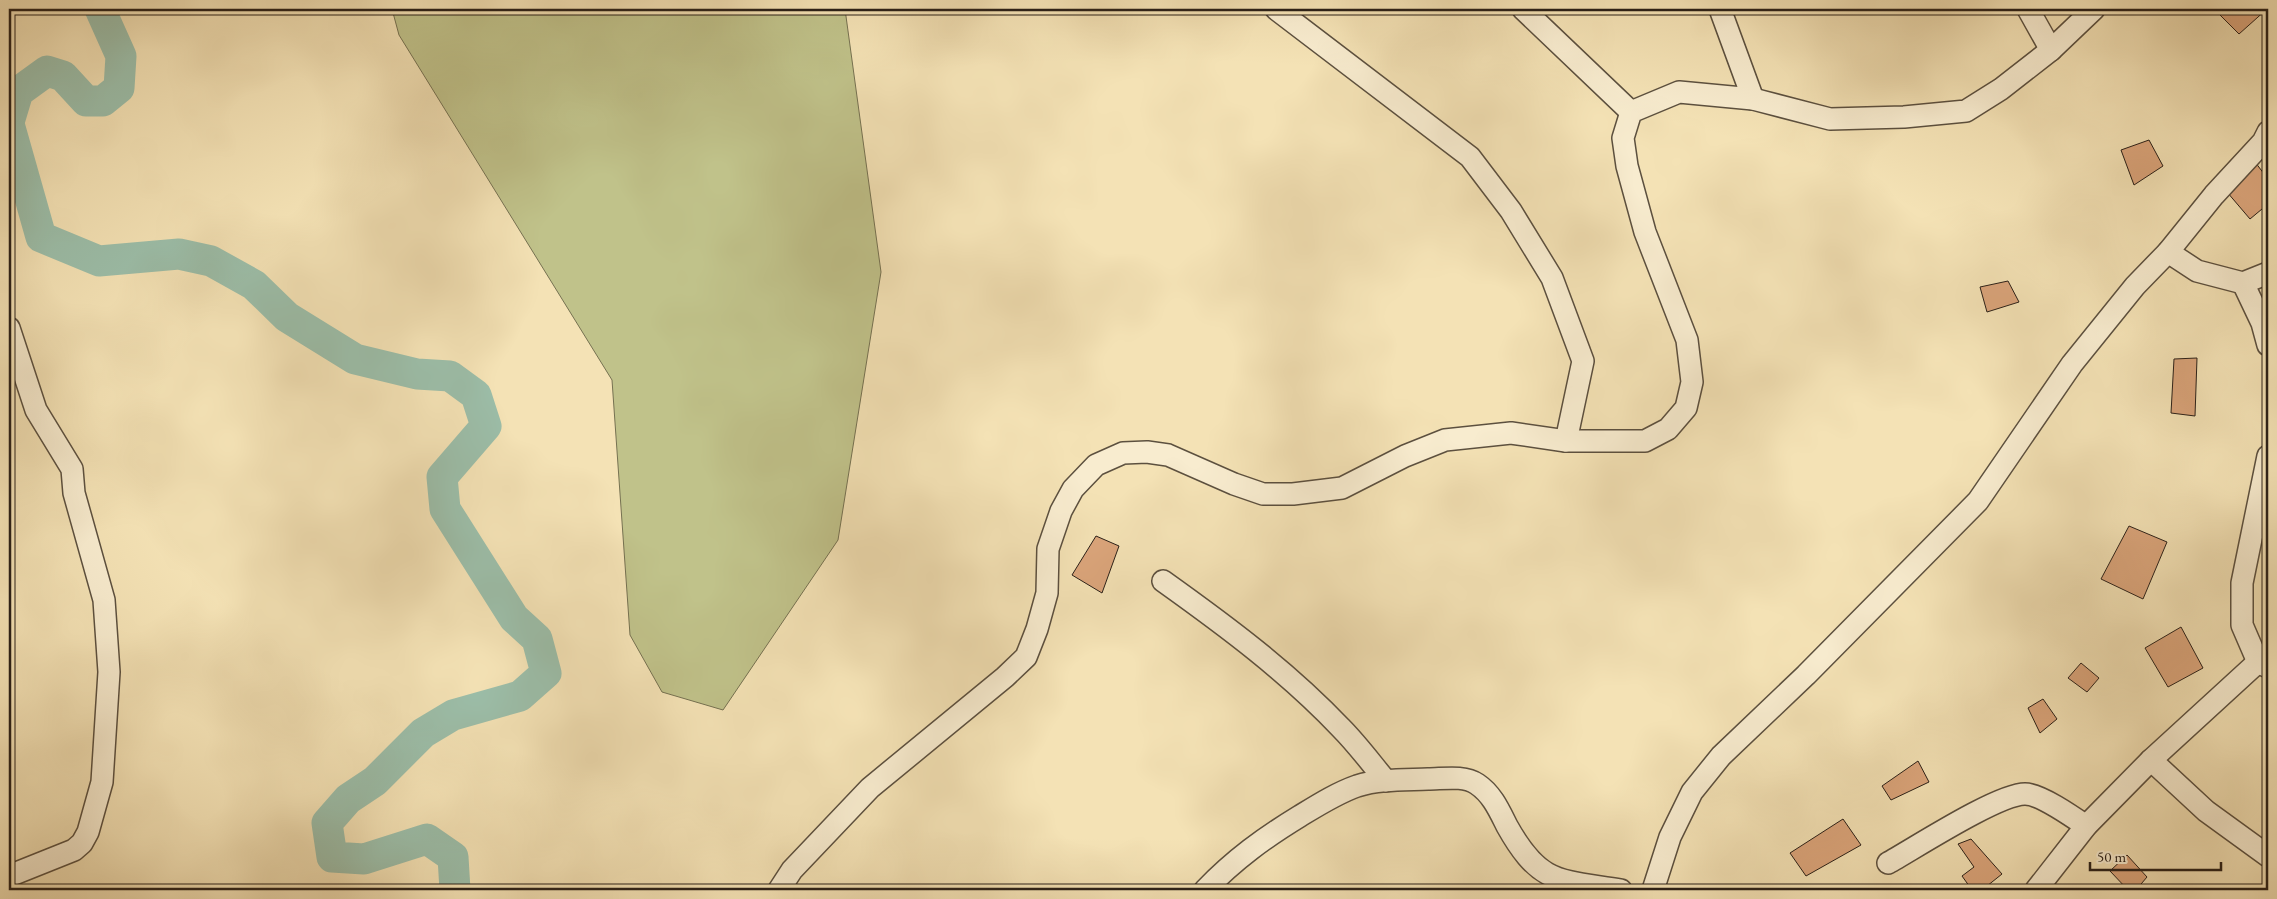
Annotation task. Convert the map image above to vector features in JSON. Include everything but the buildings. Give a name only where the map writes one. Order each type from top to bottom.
[{"type":"street","points":[[1276,9],[1470,157],[1511,211],[1552,278],[1583,362],[1566,441]]},
{"type":"street","points":[[1523,9],[1631,112]]},
{"type":"street","points":[[1720,9],[1753,99]]},
{"type":"street","points":[[2028,9],[2051,50]]},
{"type":"street","points":[[1631,112],[1679,92],[1753,99],[1830,119],[1904,117],[1966,111],[2001,89],[2051,50],[2094,9]]},
{"type":"street","points":[[779,890],[792,870],[870,788],[1005,677],[1026,657],[1037,629],[1047,593],[1048,550],[1061,511],[1073,489],[1096,465],[1123,453],[1147,452],[1168,455],[1234,484],[1263,494],[1293,494],[1342,488],[1405,456],[1445,440],[1511,433],[1566,441],[1644,441],[1668,429],[1686,408],[1692,382],[1687,340],[1645,232],[1627,166],[1623,138],[1631,112]]},
{"type":"street","points":[[1653,890],[1670,837],[1692,792],[1721,756],[1806,675],[1978,501],[2072,364],[2135,286],[2168,252],[2214,195],[2264,142],[2268,132]]},
{"type":"street","points":[[2168,252],[2197,271],[2243,283],[2268,273]]},
{"type":"street","points":[[2243,283],[2262,323],[2268,345]]},
{"type":"street","points":[[9,328],[36,410],[72,469],[74,493],[104,600],[109,672],[102,782],[88,832],[82,843],[74,850],[9,876]]},
{"type":"street","points":[[2036,890],[2086,826],[2151,760],[2263,664],[2242,625],[2242,583],[2268,456]]},
{"type":"street","points":[[1164,582],[1236,633],[1302,690],[1342,729],[1386,781]]},
{"type":"street","points":[[2151,760],[2206,811],[2268,856]]},
{"type":"street","points":[[1206,890],[1225,869],[1256,844],[1326,800],[1357,786],[1386,781],[1458,778],[1475,782],[1492,797],[1522,851],[1538,869],[1557,880],[1621,890]]},
{"type":"street","points":[[1888,864],[1938,834],[2003,800],[2026,794],[2048,802],[2086,826]]},
{"type":"green space","points":[[392,9],[845,9],[881,272],[838,540],[723,710],[662,692],[630,635],[612,380],[399,35]]},
{"type":"waterway","points":[[9,122],[18,92],[47,71],[63,76],[86,101],[103,101],[119,88],[121,56],[100,9]]},
{"type":"waterway","points":[[9,124],[41,237],[99,261],[179,254],[211,261],[254,285],[287,317],[355,359],[417,374],[450,376],[476,395],[486,426],[442,477],[445,509],[514,618],[537,639],[546,673],[520,696],[453,715],[423,733],[375,781],[348,799],[327,823],[332,857],[364,859],[427,839],[453,857],[455,890]]}]
